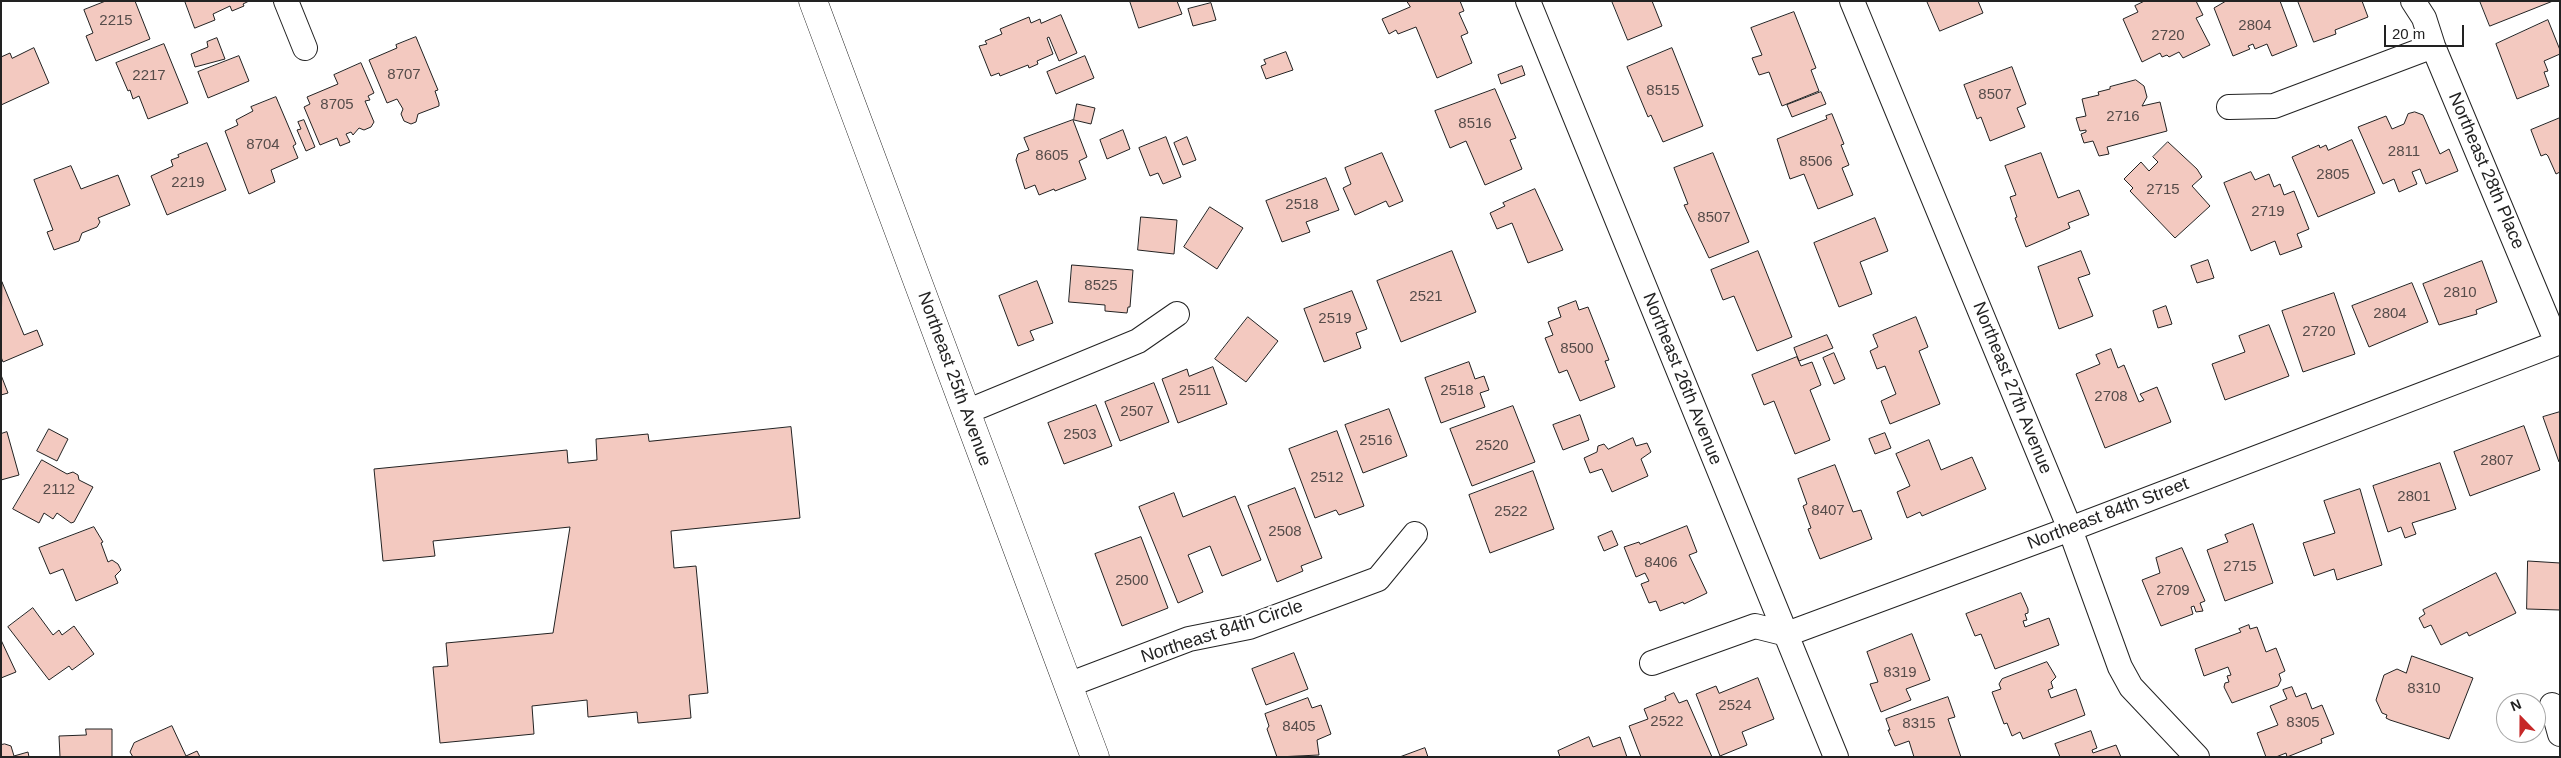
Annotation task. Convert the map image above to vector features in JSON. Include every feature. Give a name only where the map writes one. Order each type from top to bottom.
[{"type":"street","points":[[286,1],[305,48]]},
{"type":"street","name":"Northeast 25th Avenue","points":[[813,1],[1095,757]]},
{"type":"street","name":"Northeast 26th Avenue","points":[[1528,1],[1836,757]]},
{"type":"street","name":"Northeast 27th Avenue","points":[[1852,1],[2070,529],[2120,667],[2131,687],[2196,757]]},
{"type":"street","name":"Northeast 28th Place","points":[[2413,1],[2424,18],[2433,46],[2559,342]]},
{"type":"street","points":[[2229,107],[2274,106],[2433,46]]},
{"type":"street","points":[[966,412],[1138,341],[1177,314]]},
{"type":"street","name":"Northeast 84th Street","points":[[1787,634],[2070,529],[2559,342]]},
{"type":"street","name":"Northeast 84th Circle","points":[[1068,685],[1189,640],[1249,627],[1378,579],[1415,534]]},
{"type":"street","points":[[1652,663],[1755,626],[1787,634]]},
{"type":"street","points":[[2552,705],[2560,734]]},
{"type":"building","points":[[106,1],[135,1],[150,39],[96,61],[86,36],[93,33],[84,10]]},
{"type":"building","points":[[185,1],[249,1],[243,4],[244,6],[232,11],[230,6],[213,14],[215,20],[195,28]]},
{"type":"building","points":[[1130,1],[1177,1],[1182,14],[1139,28]]},
{"type":"building","points":[[1407,1],[1460,1],[1464,11],[1459,13],[1468,33],[1461,36],[1472,63],[1437,78],[1416,27],[1398,34],[1396,30],[1389,34],[1382,19],[1410,7]]},
{"type":"building","points":[[1612,1],[1652,1],[1662,26],[1628,40]]},
{"type":"building","points":[[1927,1],[1978,1],[1983,13],[1940,31]]},
{"type":"building","points":[[2145,1],[2196,1],[2203,15],[2196,18],[2210,45],[2183,58],[2179,52],[2169,57],[2167,55],[2162,57],[2160,53],[2142,62],[2123,19],[2138,12],[2135,6]]},
{"type":"building","points":[[2226,1],[2280,1],[2297,46],[2272,56],[2267,44],[2255,49],[2253,44],[2248,46],[2250,49],[2233,56],[2214,8]]},
{"type":"building","points":[[2298,1],[2362,1],[2368,17],[2335,30],[2336,34],[2314,42]]},
{"type":"building","points":[[2480,1],[2553,1],[2490,26]]},
{"type":"building","points":[[1211,3],[1216,20],[1193,26],[1188,9]]},
{"type":"building","points":[[1794,12],[1816,68],[1811,70],[1819,91],[1782,106],[1769,72],[1759,75],[1752,58],[1762,55],[1751,28]]},
{"type":"building","points":[[1061,15],[1077,53],[1059,61],[1049,37],[1047,38],[1053,54],[1037,61],[1038,64],[1029,68],[1028,65],[1000,76],[999,73],[991,76],[979,46],[987,44],[985,41],[1002,34],[1000,29],[1029,17],[1031,23],[1040,19],[1041,23]]},
{"type":"building","points":[[2548,20],[2560,50],[2560,54],[2544,61],[2548,71],[2544,72],[2549,86],[2517,99],[2496,44]]},
{"type":"building","points":[[416,37],[438,90],[435,91],[439,106],[418,114],[416,122],[411,124],[404,121],[401,114],[403,109],[397,99],[387,103],[369,60],[397,48],[396,45]]},
{"type":"building","points":[[217,38],[225,59],[195,67],[191,54],[208,47],[207,42]]},
{"type":"building","points":[[164,44],[188,103],[148,119],[139,96],[133,99],[116,63]]},
{"type":"building","points":[[34,48],[49,83],[1,105],[1,57],[10,53],[12,58]]},
{"type":"building","points":[[1672,48],[1703,126],[1663,142],[1651,115],[1648,117],[1627,67]]},
{"type":"building","points":[[1286,52],[1293,70],[1266,79],[1261,66],[1266,64],[1264,60]]},
{"type":"building","points":[[239,56],[249,81],[208,98],[198,72]]},
{"type":"building","points":[[1085,56],[1094,78],[1056,94],[1047,72]]},
{"type":"building","points":[[361,63],[374,93],[368,96],[370,100],[365,101],[374,122],[371,127],[364,130],[359,128],[353,135],[351,132],[346,134],[350,142],[340,146],[337,138],[320,145],[304,107],[310,104],[307,97],[338,84],[334,75]]},
{"type":"building","points":[[1522,66],[1525,75],[1501,84],[1498,75]]},
{"type":"building","points":[[2012,67],[2026,104],[2017,108],[2025,127],[1990,141],[1981,117],[1977,119],[1964,85]]},
{"type":"building","points":[[2136,80],[2144,86],[2147,97],[2142,106],[2160,102],[2167,131],[2107,147],[2109,154],[2099,156],[2093,141],[2084,143],[2081,134],[2086,132],[2086,130],[2080,131],[2076,118],[2086,116],[2082,99],[2099,95],[2098,92],[2110,89],[2110,87]]},
{"type":"building","points":[[1495,89],[1516,138],[1510,140],[1522,169],[1485,185],[1466,141],[1450,148],[1435,111]]},
{"type":"building","points":[[1821,92],[1826,104],[1792,117],[1787,105]]},
{"type":"building","points":[[276,97],[296,144],[293,146],[298,158],[271,170],[275,182],[249,194],[225,131],[238,125],[236,120],[253,111],[251,107]]},
{"type":"building","points":[[1077,104],[1095,108],[1091,124],[1074,120]]},
{"type":"building","points":[[2415,112],[2423,115],[2440,154],[2449,149],[2458,171],[2426,184],[2420,169],[2412,172],[2417,184],[2399,192],[2394,179],[2383,184],[2358,127],[2386,116],[2392,129],[2404,124],[2408,114]]},
{"type":"building","points":[[1832,114],[1844,144],[1841,145],[1849,165],[1842,168],[1853,195],[1818,209],[1804,174],[1790,179],[1777,139],[1827,119],[1826,116]]},
{"type":"building","points":[[2560,118],[2560,172],[2556,174],[2548,156],[2546,154],[2541,156],[2531,130]]},
{"type":"building","points":[[304,120],[315,147],[306,151],[297,130],[301,129],[298,122]]},
{"type":"building","points":[[1073,120],[1087,157],[1079,161],[1086,179],[1039,195],[1035,185],[1025,189],[1016,160],[1018,154],[1029,150],[1024,138]]},
{"type":"building","points":[[1123,130],[1130,149],[1107,159],[1100,140]]},
{"type":"building","points":[[1166,137],[1181,177],[1163,184],[1158,173],[1150,176],[1139,148]]},
{"type":"building","points":[[1187,137],[1196,160],[1183,165],[1174,143]]},
{"type":"building","points":[[2352,140],[2375,193],[2318,217],[2292,157],[2319,145],[2320,148],[2326,145],[2328,150]]},
{"type":"building","points":[[2168,142],[2197,169],[2202,177],[2192,186],[2210,206],[2175,238],[2130,191],[2133,188],[2124,179],[2141,162],[2149,171],[2158,162],[2153,157]]},
{"type":"building","points":[[207,143],[226,190],[167,215],[151,176],[173,166],[171,160],[179,157],[178,155]]},
{"type":"building","points":[[1382,153],[1403,201],[1389,207],[1386,201],[1355,215],[1343,188],[1351,184],[1345,168]]},
{"type":"building","points":[[1713,153],[1749,242],[1709,258],[1684,205],[1688,204],[1674,168]]},
{"type":"building","points":[[2041,153],[2058,198],[2079,190],[2089,215],[2068,223],[2070,228],[2026,247],[2015,218],[2017,217],[2010,197],[2016,195],[2005,166]]},
{"type":"building","points":[[71,166],[81,189],[118,175],[130,205],[98,218],[100,222],[97,227],[82,233],[79,241],[54,250],[47,232],[53,230],[34,180]]},
{"type":"building","points":[[2251,172],[2255,180],[2269,174],[2274,187],[2280,184],[2284,195],[2294,191],[2309,229],[2297,234],[2302,247],[2280,255],[2275,241],[2251,251],[2224,183]]},
{"type":"building","points":[[1326,178],[1339,210],[1306,222],[1310,232],[1282,242],[1266,201]]},
{"type":"building","points":[[1535,189],[1563,250],[1528,263],[1512,223],[1497,229],[1490,213],[1505,206],[1503,203]]},
{"type":"building","points":[[1210,207],[1243,228],[1217,269],[1184,247]]},
{"type":"building","points":[[1141,217],[1177,220],[1174,254],[1138,250]]},
{"type":"building","points":[[1875,218],[1888,251],[1860,262],[1872,294],[1839,307],[1814,243]]},
{"type":"building","points":[[1452,251],[1476,312],[1401,342],[1377,281]]},
{"type":"building","points":[[1758,251],[1792,337],[1757,351],[1734,296],[1723,300],[1711,270]]},
{"type":"building","points":[[2081,251],[2090,274],[2078,278],[2093,316],[2059,329],[2038,267]]},
{"type":"building","points":[[2208,260],[2214,278],[2197,283],[2191,266]]},
{"type":"building","points":[[2482,261],[2497,302],[2476,310],[2477,314],[2439,325],[2423,284]]},
{"type":"building","points":[[1072,265],[1133,270],[1130,307],[1128,307],[1127,313],[1105,311],[1105,305],[1069,302]]},
{"type":"building","points":[[1037,281],[1053,323],[1030,331],[1034,340],[1018,346],[999,296]]},
{"type":"building","points":[[2,282],[24,335],[37,330],[43,345],[3,362],[1,357]]},
{"type":"building","points":[[2412,283],[2428,322],[2369,347],[2352,306]]},
{"type":"building","points":[[1352,291],[1367,329],[1356,333],[1361,348],[1324,362],[1304,309]]},
{"type":"building","points":[[2334,293],[2355,354],[2303,372],[2282,311]]},
{"type":"building","points":[[1576,301],[1579,310],[1588,307],[1609,360],[1605,361],[1615,387],[1580,401],[1567,370],[1559,373],[1545,338],[1553,335],[1548,322],[1561,317],[1558,308]]},
{"type":"building","points":[[2166,306],[2172,324],[2158,328],[2153,311]]},
{"type":"building","points":[[1248,317],[1278,341],[1246,382],[1215,359]]},
{"type":"building","points":[[1916,317],[1928,347],[1919,351],[1940,404],[1890,424],[1881,401],[1896,394],[1885,366],[1877,369],[1870,351],[1878,347],[1873,335]]},
{"type":"building","points":[[2269,325],[2289,376],[2225,400],[2212,364],[2245,352],[2239,336]]},
{"type":"building","points":[[1827,335],[1833,348],[1799,361],[1794,348]]},
{"type":"building","points":[[2111,349],[2118,368],[2124,365],[2139,402],[2144,400],[2140,394],[2157,387],[2171,422],[2105,448],[2076,374],[2100,364],[2096,355]]},
{"type":"building","points":[[1834,353],[1845,379],[1834,384],[1823,358]]},
{"type":"building","points":[[1797,357],[1801,366],[1812,362],[1821,385],[1810,390],[1830,440],[1795,454],[1774,401],[1764,405],[1752,375]]},
{"type":"building","points":[[1469,362],[1475,379],[1484,376],[1489,390],[1480,393],[1485,407],[1441,423],[1425,378]]},
{"type":"building","points":[[1213,367],[1227,404],[1178,423],[1162,379],[1187,369],[1189,376]]},
{"type":"building","points":[[1,375],[8,393],[1,395]]},
{"type":"building","points":[[1154,383],[1169,422],[1120,441],[1105,402]]},
{"type":"building","points":[[1096,405],[1112,446],[1064,464],[1048,423]]},
{"type":"building","points":[[1513,406],[1535,462],[1472,486],[1450,429]]},
{"type":"building","points":[[1389,409],[1407,456],[1363,473],[1345,425]]},
{"type":"building","points":[[2560,412],[2560,462],[2559,462],[2543,417]]},
{"type":"building","points":[[1580,415],[1589,440],[1563,450],[1553,425]]},
{"type":"building","points":[[2524,426],[2540,470],[2470,496],[2454,452]]},
{"type":"building","points":[[791,427],[800,518],[671,531],[674,568],[696,566],[708,693],[689,695],[691,718],[638,723],[637,712],[588,717],[587,700],[532,706],[534,734],[440,743],[433,667],[448,666],[446,643],[553,633],[570,527],[433,541],[435,556],[383,561],[374,469],[567,450],[568,463],[597,460],[596,439],[648,434],[649,441]]},
{"type":"building","points":[[49,429],[68,439],[57,461],[37,451]]},
{"type":"building","points":[[1337,431],[1364,506],[1339,515],[1336,510],[1315,518],[1289,449]]},
{"type":"building","points":[[7,432],[19,475],[1,480],[1,434]]},
{"type":"building","points":[[1885,433],[1891,448],[1875,454],[1869,439]]},
{"type":"building","points":[[1633,438],[1636,446],[1647,443],[1651,452],[1641,459],[1648,476],[1612,492],[1602,469],[1590,473],[1584,458],[1597,452],[1598,446],[1604,444],[1608,449]]},
{"type":"building","points":[[1929,440],[1941,470],[1972,457],[1986,489],[1922,516],[1920,512],[1907,518],[1897,492],[1910,486],[1896,454]]},
{"type":"building","points":[[42,460],[67,474],[73,472],[78,475],[79,480],[93,487],[74,522],[71,523],[57,513],[53,519],[44,513],[39,523],[13,509]]},
{"type":"building","points":[[2440,463],[2456,509],[2412,523],[2416,534],[2405,538],[2401,527],[2388,532],[2373,486]]},
{"type":"building","points":[[1835,465],[1853,512],[1861,510],[1872,539],[1820,559],[1808,529],[1811,528],[1803,506],[1807,504],[1798,479]]},
{"type":"building","points":[[1533,471],[1554,529],[1490,553],[1469,495]]},
{"type":"building","points":[[1295,488],[1322,558],[1301,566],[1303,571],[1277,582],[1248,506]]},
{"type":"building","points":[[2360,489],[2382,565],[2337,580],[2334,569],[2314,576],[2303,543],[2335,533],[2324,501]]},
{"type":"building","points":[[1174,493],[1183,517],[1235,496],[1261,560],[1222,576],[1210,546],[1188,555],[1203,592],[1178,603],[1139,507]]},
{"type":"building","points":[[2253,524],[2273,583],[2225,601],[2207,550],[2228,542],[2225,535]]},
{"type":"building","points":[[1687,526],[1697,552],[1689,555],[1707,593],[1684,604],[1683,602],[1660,611],[1656,601],[1649,603],[1641,584],[1649,581],[1645,573],[1636,577],[1624,547],[1639,542],[1640,544]]},
{"type":"building","points":[[94,527],[103,542],[101,543],[108,562],[112,560],[118,564],[121,570],[115,576],[118,583],[76,601],[63,569],[50,574],[39,548]]},
{"type":"building","points":[[1612,531],[1618,545],[1604,551],[1598,537]]},
{"type":"building","points":[[1141,537],[1168,608],[1122,626],[1095,554]]},
{"type":"building","points":[[2182,548],[2205,601],[2200,603],[2203,611],[2196,612],[2194,606],[2191,607],[2193,614],[2161,626],[2142,580],[2160,573],[2156,558]]},
{"type":"building","points":[[2528,561],[2560,563],[2560,610],[2527,609]]},
{"type":"building","points":[[2496,573],[2516,613],[2469,636],[2467,632],[2441,645],[2431,625],[2424,628],[2419,618],[2425,614],[2423,610]]},
{"type":"building","points":[[2021,593],[2028,609],[2028,613],[2025,614],[2027,620],[2023,621],[2025,627],[2049,618],[2059,645],[1995,669],[1981,634],[1975,636],[1966,614]]},
{"type":"building","points":[[33,608],[53,635],[59,630],[62,635],[74,626],[94,654],[72,670],[69,666],[49,680],[8,627]]},
{"type":"building","points":[[2249,625],[2250,629],[2257,627],[2266,652],[2276,648],[2285,671],[2279,674],[2281,680],[2278,686],[2232,703],[2224,687],[2225,683],[2229,682],[2227,676],[2231,675],[2228,667],[2204,676],[2195,649],[2241,632],[2239,629]]},
{"type":"building","points":[[1912,634],[1930,680],[1906,689],[1911,700],[1881,712],[1870,684],[1878,682],[1867,652]]},
{"type":"building","points":[[1,640],[16,672],[1,678]]},
{"type":"building","points":[[1294,653],[1308,689],[1266,705],[1252,669]]},
{"type":"building","points":[[2412,656],[2473,678],[2449,739],[2386,718],[2387,715],[2382,713],[2376,700],[2384,675],[2397,669],[2406,673]]},
{"type":"building","points":[[2047,662],[2056,677],[2051,682],[2053,688],[2048,690],[2051,698],[2076,689],[2085,715],[2023,739],[2020,732],[2012,736],[2007,723],[2004,724],[1992,692],[2001,689],[1999,684],[2002,679]]},
{"type":"building","points":[[1758,678],[1774,719],[1742,732],[1747,745],[1720,756],[1696,694],[1716,686],[1719,693]]},
{"type":"building","points":[[2292,687],[2296,697],[2306,693],[2312,709],[2322,705],[2334,734],[2321,739],[2322,743],[2287,757],[2286,753],[2276,757],[2266,757],[2257,733],[2278,725],[2270,706],[2287,699],[2283,690]]},
{"type":"building","points":[[1674,693],[1679,703],[1687,700],[1712,757],[1641,757],[1629,726],[1648,719],[1644,709],[1666,700],[1665,697]]},
{"type":"building","points":[[1948,697],[1955,717],[1948,719],[1961,757],[1914,757],[1909,741],[1895,746],[1888,730],[1890,730],[1886,719]]},
{"type":"building","points":[[1308,698],[1312,708],[1321,705],[1331,734],[1317,740],[1319,755],[1277,757],[1267,729],[1269,726],[1265,714]]},
{"type":"building","points":[[172,726],[186,756],[197,751],[200,757],[133,757],[130,752],[134,743]]},
{"type":"building","points":[[86,729],[112,729],[112,757],[60,757],[59,736],[86,735]]},
{"type":"building","points":[[2091,731],[2097,748],[2092,750],[2093,753],[2116,745],[2121,757],[2060,757],[2055,744]]},
{"type":"building","points":[[1589,737],[1593,747],[1620,737],[1627,757],[1560,757],[1558,751]]},
{"type":"building","points":[[1,745],[11,746],[14,756],[28,752],[29,757],[1,757]]},
{"type":"building","points":[[1425,748],[1428,757],[1400,757]]}]
